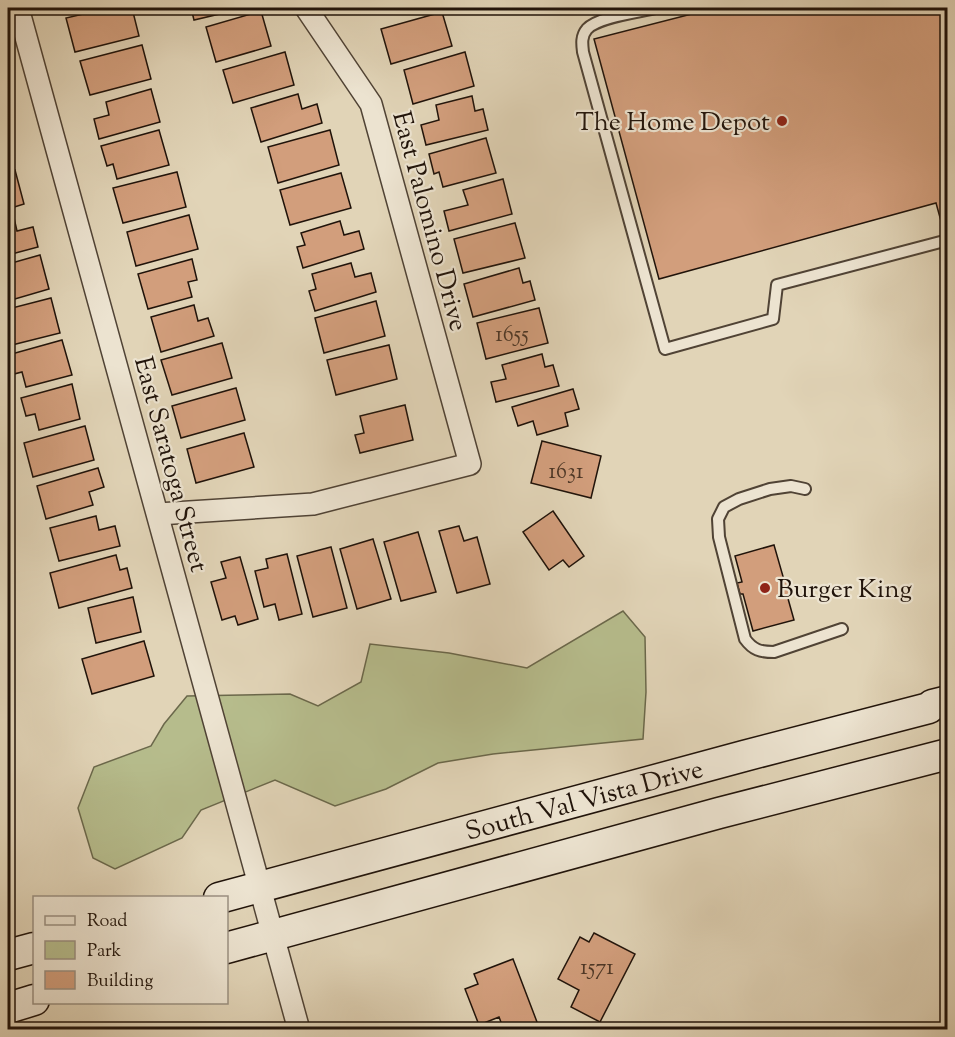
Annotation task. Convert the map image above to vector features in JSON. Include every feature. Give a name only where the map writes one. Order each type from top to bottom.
[{"type":"main road","name":"South Val Vista Drive","points":[[223,896],[929,708],[940,703]]},
{"type":"main road","points":[[940,703],[946,758]]},
{"type":"main road","name":"South Val Vista Drive","points":[[228,947],[719,813],[946,758]]},
{"type":"main road","points":[[8,955],[33,948]]},
{"type":"main road","points":[[8,1008],[33,1000]]},
{"type":"street","name":"East Saratoga Street","points":[[18,8],[272,935]]},
{"type":"street","name":"East Palomino Drive","points":[[158,514],[313,504],[470,464],[371,104],[306,8]]},
{"type":"street","points":[[272,935],[299,1029]]},
{"type":"lane","points":[[656,8],[596,23],[586,29],[582,39],[583,52],[665,349],[772,319],[777,285],[948,240]]},
{"type":"lane","points":[[806,489],[791,486],[770,489],[724,507],[718,519],[718,537],[746,639],[752,648],[763,652],[774,652],[842,629]]},
{"type":"green space","points":[[623,611],[645,637],[646,692],[643,739],[493,754],[438,763],[386,789],[335,806],[275,780],[201,810],[182,838],[115,869],[93,858],[78,808],[94,767],[151,746],[164,724],[187,696],[290,694],[318,706],[361,682],[370,644],[449,653],[527,668]]},
{"type":"building","points":[[109,8],[132,8],[139,36],[75,52],[66,18]]},
{"type":"building","points":[[191,8],[245,8],[194,20]]},
{"type":"building","name":"The Home Depot","points":[[715,8],[948,8],[948,219],[941,221],[936,203],[659,279],[594,39]]},
{"type":"building","points":[[261,11],[271,46],[216,62],[206,27]]},
{"type":"building","points":[[442,12],[452,46],[391,64],[381,29]]},
{"type":"building","points":[[142,45],[151,79],[90,95],[80,61]]},
{"type":"building","points":[[285,52],[294,85],[233,103],[223,70]]},
{"type":"building","points":[[465,52],[474,86],[413,104],[404,70]]},
{"type":"building","points":[[151,89],[160,122],[99,139],[94,119],[109,115],[106,102]]},
{"type":"building","points":[[298,94],[302,109],[317,104],[322,123],[261,142],[251,108]]},
{"type":"building","points":[[472,96],[475,111],[483,109],[488,130],[426,145],[421,125],[439,120],[436,105]]},
{"type":"building","points":[[159,130],[169,165],[117,179],[113,164],[107,166],[101,146]]},
{"type":"building","points":[[330,130],[339,165],[278,183],[268,147]]},
{"type":"building","points":[[486,138],[496,173],[443,187],[439,172],[434,174],[429,154]]},
{"type":"building","points":[[8,139],[13,161],[8,162]]},
{"type":"building","points":[[15,170],[24,204],[8,209],[8,172]]},
{"type":"building","points":[[177,172],[186,207],[123,223],[113,188]]},
{"type":"building","points":[[341,173],[351,208],[290,225],[280,190]]},
{"type":"building","points":[[503,179],[512,214],[449,231],[444,211],[468,205],[463,190]]},
{"type":"building","points":[[189,215],[198,249],[136,266],[127,232]]},
{"type":"building","points":[[14,218],[17,231],[33,227],[38,247],[8,255],[8,219]]},
{"type":"building","points":[[340,221],[344,235],[359,231],[364,249],[303,268],[297,247],[305,245],[301,233]]},
{"type":"building","points":[[515,223],[525,258],[463,273],[454,239]]},
{"type":"building","points":[[40,255],[49,289],[8,301],[8,264]]},
{"type":"building","points":[[192,259],[197,280],[188,282],[192,297],[148,309],[138,274]]},
{"type":"building","points":[[351,263],[355,277],[371,273],[376,292],[315,311],[309,291],[316,289],[312,274]]},
{"type":"building","points":[[519,268],[523,283],[530,281],[535,300],[473,317],[464,284]]},
{"type":"building","points":[[51,298],[60,333],[8,346],[8,309]]},
{"type":"building","points":[[376,301],[385,336],[324,353],[315,318]]},
{"type":"building","points":[[194,305],[198,321],[208,318],[214,336],[161,352],[151,317]]},
{"type":"building","points":[[539,308],[548,343],[486,359],[477,323]]},
{"type":"building","points":[[62,340],[72,375],[26,387],[22,372],[14,374],[8,355]]},
{"type":"building","points":[[222,343],[232,378],[172,395],[161,360]]},
{"type":"building","points":[[389,345],[397,379],[336,395],[327,360]]},
{"type":"building","points":[[542,354],[545,367],[553,365],[559,386],[496,402],[491,382],[506,379],[502,365]]},
{"type":"building","points":[[72,384],[80,419],[39,430],[35,414],[26,416],[21,398]]},
{"type":"building","points":[[236,388],[245,420],[181,438],[172,406]]},
{"type":"building","points":[[573,389],[579,409],[565,413],[568,426],[537,435],[533,421],[518,426],[512,407]]},
{"type":"building","points":[[405,405],[413,440],[360,453],[355,435],[364,433],[360,416]]},
{"type":"building","points":[[85,426],[94,460],[33,477],[24,443]]},
{"type":"building","points":[[244,433],[254,467],[196,483],[187,449]]},
{"type":"building","points":[[542,441],[601,456],[591,498],[531,483]]},
{"type":"building","points":[[98,468],[104,487],[89,492],[93,505],[46,519],[37,486]]},
{"type":"building","points":[[553,511],[584,556],[569,567],[563,560],[549,570],[523,532]]},
{"type":"building","points":[[96,516],[99,530],[115,526],[120,546],[59,561],[50,528]]},
{"type":"building","points":[[459,526],[464,541],[477,537],[490,584],[457,593],[439,531]]},
{"type":"building","points":[[418,532],[436,592],[401,601],[384,542]]},
{"type":"building","points":[[373,539],[391,599],[357,609],[340,549]]},
{"type":"building","name":"Burger King","points":[[774,545],[784,580],[789,579],[793,594],[787,595],[794,620],[753,631],[743,594],[740,594],[737,583],[742,582],[735,556]]},
{"type":"building","points":[[331,547],[347,608],[313,617],[297,556]]},
{"type":"building","points":[[287,554],[302,614],[279,620],[275,604],[264,607],[255,571],[268,568],[266,559]]},
{"type":"building","points":[[116,555],[120,570],[127,568],[132,588],[59,608],[50,573]]},
{"type":"building","points":[[240,557],[258,619],[238,625],[235,616],[222,620],[211,582],[226,578],[221,562]]},
{"type":"building","points":[[133,597],[141,632],[96,643],[88,608]]},
{"type":"building","points":[[144,641],[154,676],[92,694],[82,659]]},
{"type":"building","points":[[594,933],[635,954],[600,1022],[571,1007],[579,990],[558,979],[580,937],[589,942]]},
{"type":"building","points":[[513,959],[537,1022],[519,1030],[504,1030],[499,1017],[479,1025],[465,989],[478,984],[474,974]]},
{"type":"place","name":"The Home Depot","points":[[782,121]]},
{"type":"place","name":"Burger King","points":[[765,588]]}]
